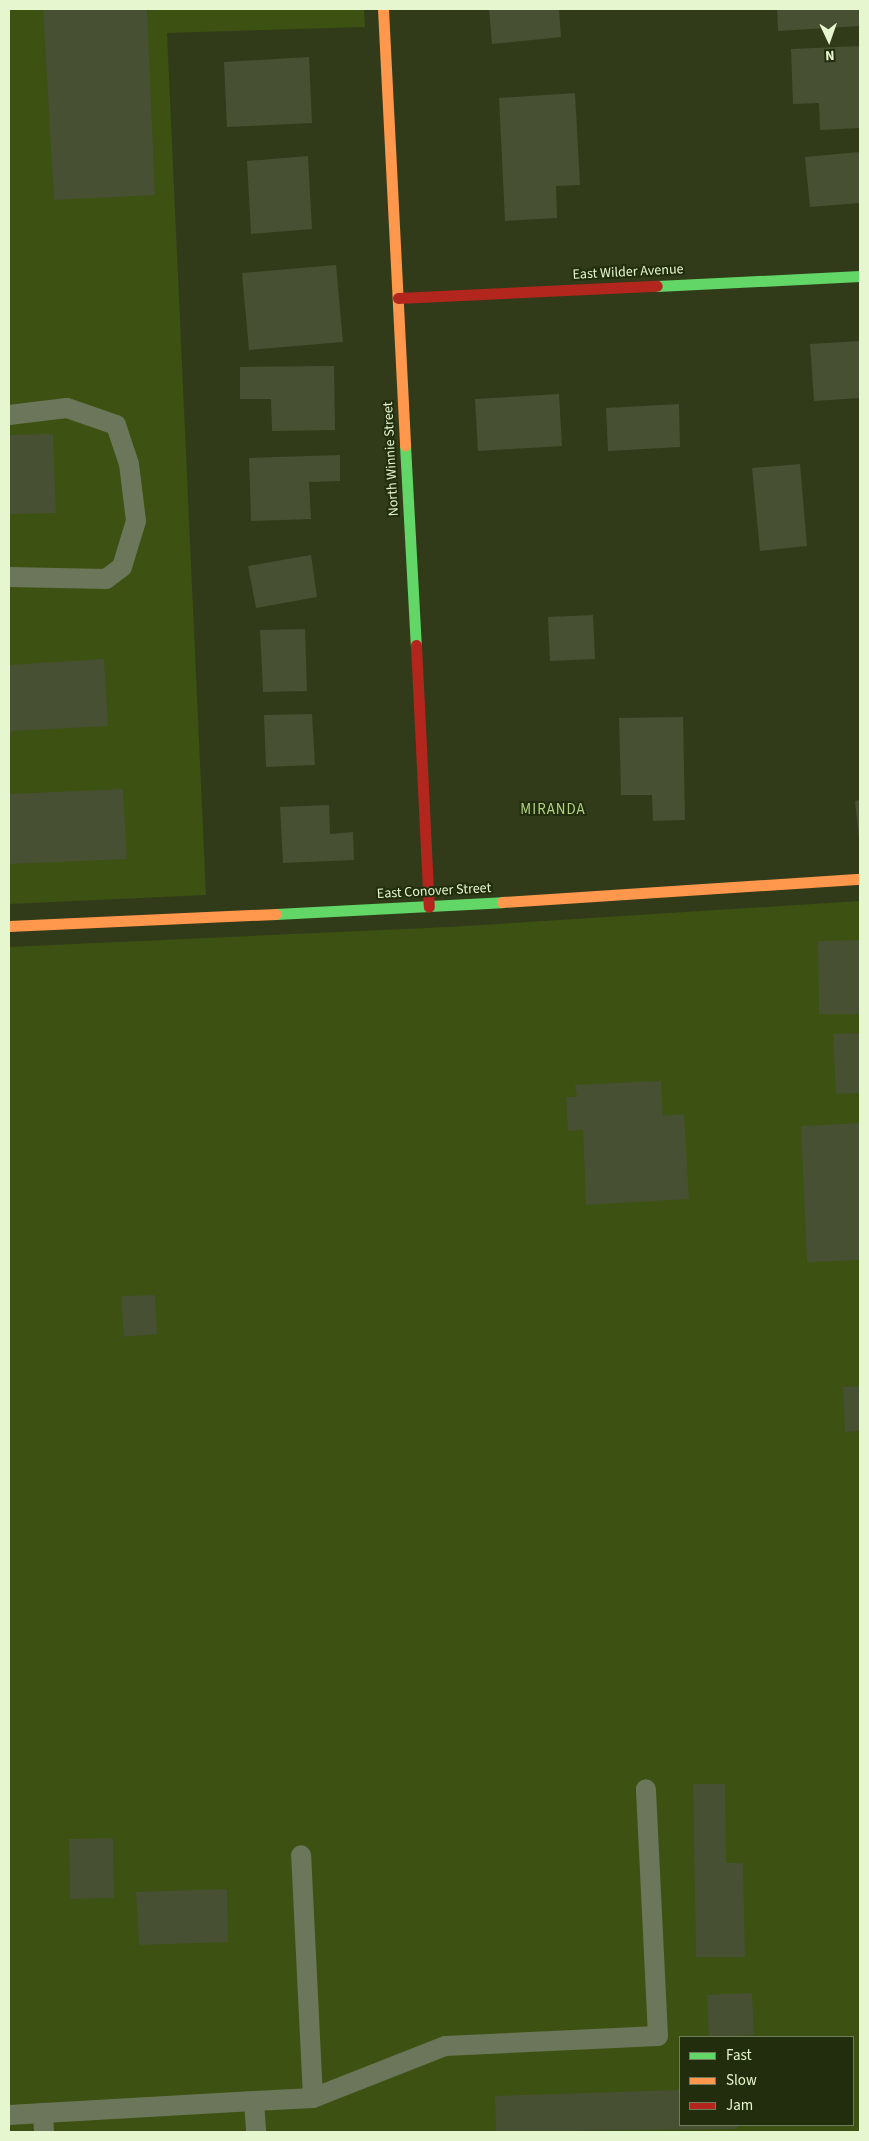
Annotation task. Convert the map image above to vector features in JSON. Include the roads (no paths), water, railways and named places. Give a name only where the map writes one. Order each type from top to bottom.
[{"type":"street","name":"North Winnie Street","points":[[383,9],[429,907]]},
{"type":"street","name":"East Wilder Avenue","points":[[398,298],[860,276]]},
{"type":"street","name":"East Conover Street","points":[[9,926],[429,907],[860,879]]},
{"type":"lane","points":[[9,415],[67,408],[116,425],[129,464],[136,521],[122,567],[106,579],[9,577]]},
{"type":"lane","points":[[9,2115],[44,2122],[254,2101],[313,2098],[445,2046],[658,2036],[646,1790]]},
{"type":"lane","points":[[301,1855],[313,2098]]},
{"type":"lane","points":[[254,2101],[256,2132]]},
{"type":"district","name":"MIRANDA","points":[[553,810]]}]
